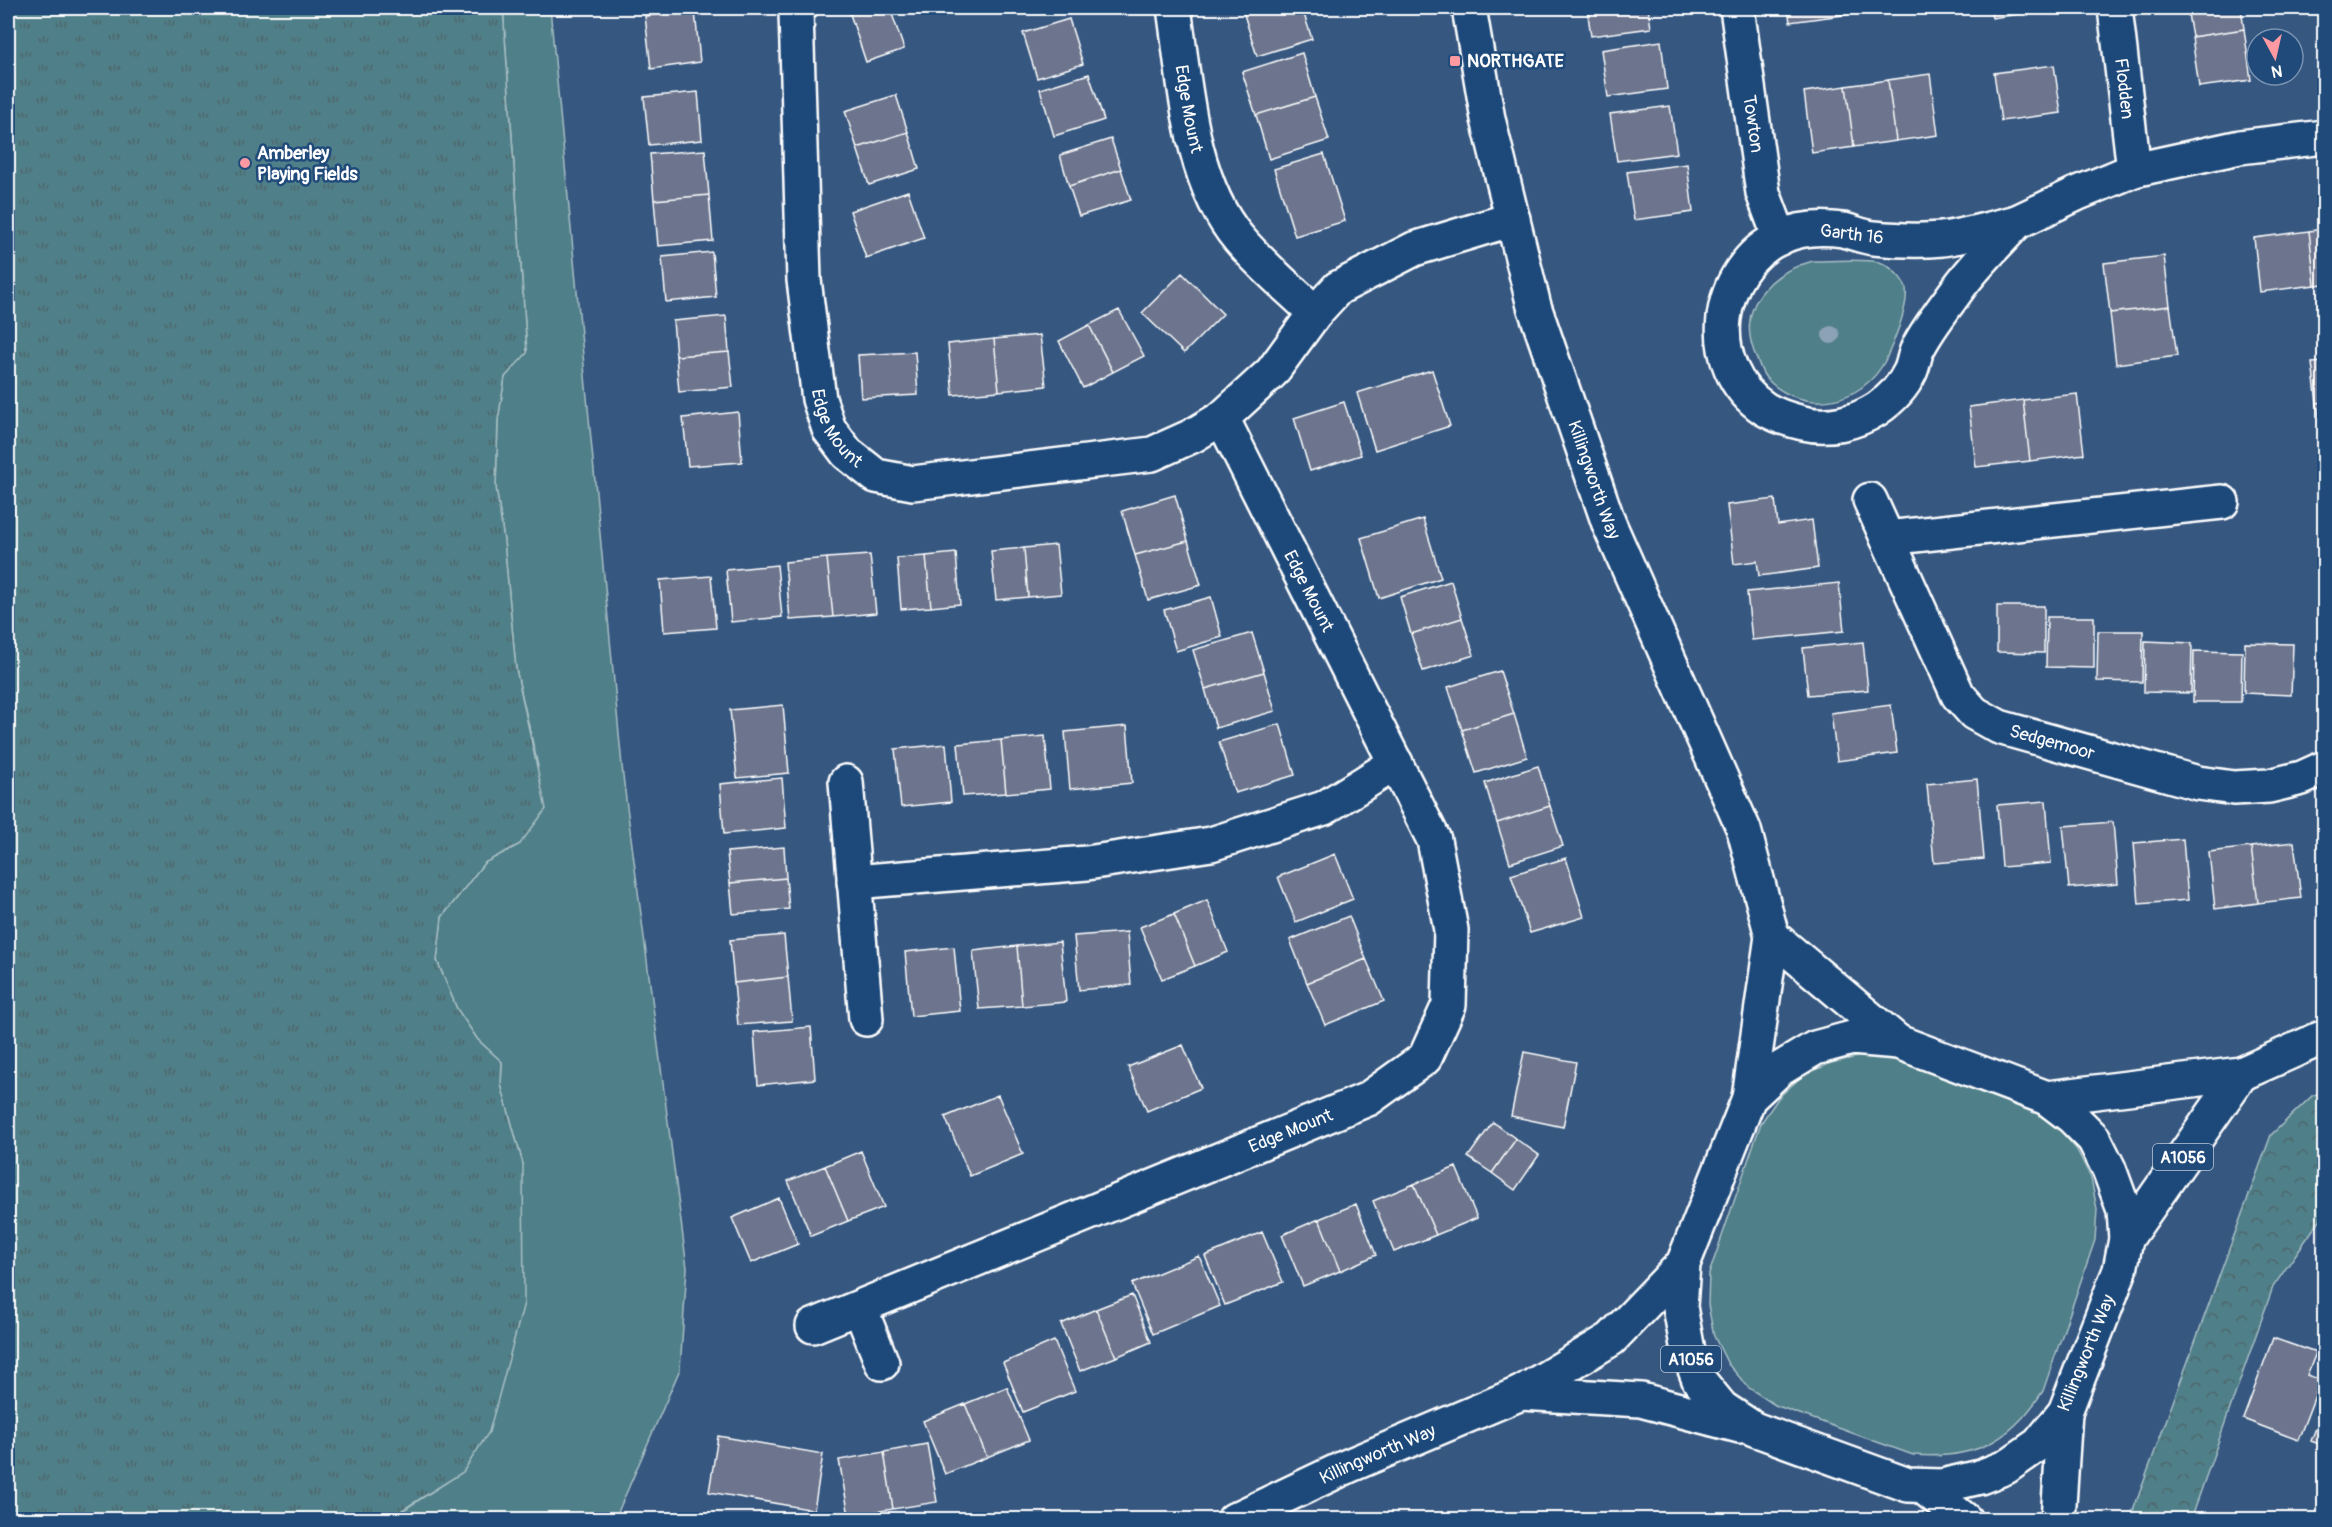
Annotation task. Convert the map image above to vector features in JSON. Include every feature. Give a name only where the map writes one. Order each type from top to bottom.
[{"type":"street","name":"Edge Mount","points":[[1174,8],[1194,145],[1218,206],[1239,238],[1315,314]]},
{"type":"street","name":"Killingworth Way","points":[[1469,8],[1488,118],[1534,306],[1609,524],[1744,830],[1772,936],[1749,1098],[1683,1264],[1680,1307],[1688,1351],[1699,1380],[1722,1408],[1754,1429]]},
{"type":"street","name":"Towton","points":[[1737,8],[1763,193],[1780,238]]},
{"type":"street","name":"Flodden","points":[[2115,8],[2134,170]]},
{"type":"street","name":"Edge Mount","points":[[795,9],[804,280],[819,399],[829,429],[847,453],[876,476],[913,483],[1152,454],[1192,436],[1222,418],[1272,372],[1315,314],[1338,288],[1414,249],[1513,219]]},
{"type":"street","name":"Garth 16","points":[[2017,222],[1959,288],[1918,347],[1909,373],[1894,394],[1876,410],[1855,420],[1834,425],[1815,426],[1785,419],[1764,408],[1749,395],[1735,375],[1727,358],[1723,325],[1725,303],[1730,289],[1750,258],[1761,249],[1794,232],[1812,229],[1843,230],[1872,238],[1941,239],[2017,222],[2134,170],[2240,147],[2325,137]]},
{"type":"street","name":"Edge Mount","points":[[813,1326],[1368,1099],[1425,1058],[1449,1005],[1451,930],[1434,840],[1222,418]]},
{"type":"street","name":"Sedgemoor","points":[[1870,500],[1958,695],[1974,713],[1999,728],[2198,783],[2234,788],[2269,786],[2302,778],[2325,768]]},
{"type":"street","points":[[1887,538],[2222,502]]},
{"type":"street","points":[[854,882],[1087,863],[1211,844],[1324,808],[1396,763]]},
{"type":"street","points":[[846,782],[866,1019]]},
{"type":"street","name":"Killingworth Way","points":[[1772,936],[1898,1042]]},
{"type":"street","name":"Killingworth Way","points":[[2047,1098],[2241,1074],[2325,1037]]},
{"type":"street","name":"Killingworth Way","points":[[1521,1393],[1641,1400],[1754,1429],[1908,1485],[1922,1486],[1942,1486],[1980,1477],[2006,1467],[2039,1444],[2065,1412],[2120,1270],[2126,1239],[2124,1210],[2109,1169],[2094,1139],[2072,1116],[2047,1098],[1898,1042],[1852,1038],[1815,1048],[1780,1069],[1749,1098]]},
{"type":"street","name":"Killingworth Way","points":[[2126,1239],[2241,1074]]},
{"type":"street","name":"Killingworth Way","points":[[1234,1520],[1331,1474],[1521,1393],[1611,1339],[1683,1264]]},
{"type":"street","points":[[860,1308],[882,1363]]},
{"type":"street","points":[[2058,1520],[2065,1412]]},
{"type":"street","points":[[1922,1486],[1965,1520]]},
{"type":"green space","name":"Amberley Playing Fields","points":[[8,8],[503,8],[527,353],[505,377],[498,420],[496,487],[504,541],[516,669],[546,809],[520,844],[484,863],[442,917],[437,961],[457,1009],[478,1040],[502,1062],[501,1085],[523,1164],[524,1303],[489,1432],[463,1472],[388,1519],[8,1519]]},
{"type":"green space","points":[[503,8],[550,8],[623,776],[687,1268],[680,1369],[615,1519],[388,1520],[462,1472],[523,1164],[501,1085],[502,1062],[478,1040],[457,1009],[437,960],[442,917],[484,863],[520,844],[538,766],[516,669],[504,541],[496,487],[498,420],[505,377],[527,352]]},
{"type":"green space","points":[[1813,261],[1876,261],[1897,274],[1906,289],[1900,325],[1886,359],[1876,375],[1863,387],[1831,400],[1814,401],[1798,398],[1782,391],[1764,375],[1751,341],[1752,310],[1759,296],[1782,274]]},
{"type":"green space","points":[[1861,1056],[1892,1058],[2030,1109],[2057,1126],[2077,1150],[2091,1178],[2097,1209],[2095,1240],[2043,1391],[2030,1409],[2003,1435],[1972,1450],[1935,1456],[1913,1455],[1775,1405],[1749,1388],[1728,1364],[1714,1336],[1708,1305],[1709,1274],[1761,1123],[1779,1097],[1802,1076],[1831,1063]]},
{"type":"green space","points":[[2324,1091],[2324,1214],[2273,1287],[2191,1519],[2130,1519],[2271,1135],[2312,1096]]},
{"type":"building","points":[[860,8],[890,8],[904,49],[866,62],[849,11]]},
{"type":"building","points":[[1242,8],[1302,8],[1312,39],[1257,56]]},
{"type":"building","points":[[1587,8],[1648,8],[1651,28],[1591,36]]},
{"type":"building","points":[[1788,8],[1849,8],[1850,14],[1790,22]]},
{"type":"building","points":[[1990,8],[2048,8],[2048,10],[1992,18]]},
{"type":"building","points":[[2187,8],[2241,8],[2244,29],[2192,37]]},
{"type":"building","points":[[695,11],[700,62],[651,69],[645,16]]},
{"type":"building","points":[[1069,19],[1083,64],[1037,78],[1023,33]]},
{"type":"building","points":[[2244,29],[2245,81],[2199,87],[2192,37]]},
{"type":"building","points":[[1661,41],[1667,89],[1608,97],[1601,50]]},
{"type":"building","points":[[1302,53],[1315,97],[1256,115],[1242,72]]},
{"type":"building","points":[[2054,65],[2061,113],[2001,121],[1994,73]]},
{"type":"building","points":[[1089,74],[1104,120],[1054,136],[1040,89]]},
{"type":"building","points":[[1930,74],[1938,135],[1896,141],[1888,80]]},
{"type":"building","points":[[1888,80],[1896,141],[1854,147],[1846,86]]},
{"type":"building","points":[[1846,86],[1854,147],[1812,153],[1804,92]]},
{"type":"building","points":[[698,92],[702,140],[649,145],[644,97]]},
{"type":"building","points":[[896,95],[908,132],[857,148],[845,111]]},
{"type":"building","points":[[1315,97],[1329,140],[1269,159],[1256,115]]},
{"type":"building","points":[[1670,106],[1677,153],[1617,161],[1610,114]]},
{"type":"building","points":[[908,132],[919,169],[869,185],[857,148]]},
{"type":"building","points":[[1111,139],[1121,169],[1069,186],[1060,155]]},
{"type":"building","points":[[705,150],[709,195],[654,200],[650,154]]},
{"type":"building","points":[[1324,154],[1345,221],[1295,236],[1274,169]]},
{"type":"building","points":[[1687,164],[1693,212],[1634,220],[1627,172]]},
{"type":"building","points":[[1121,169],[1131,200],[1079,216],[1069,186]]},
{"type":"building","points":[[908,191],[924,238],[866,258],[850,211]]},
{"type":"building","points":[[709,195],[713,241],[658,246],[654,200]]},
{"type":"building","points":[[2324,229],[2324,284],[2315,285],[2309,231]]},
{"type":"building","points":[[2309,231],[2315,285],[2260,292],[2254,238]]},
{"type":"building","points":[[712,252],[716,297],[666,302],[662,257]]},
{"type":"building","points":[[2164,256],[2170,306],[2110,313],[2104,263]]},
{"type":"building","points":[[1182,273],[1223,314],[1184,353],[1142,313]]},
{"type":"building","points":[[2170,306],[2177,356],[2116,364],[2110,313]]},
{"type":"building","points":[[1119,310],[1144,356],[1113,372],[1089,325]]},
{"type":"building","points":[[726,316],[729,352],[676,356],[673,321]]},
{"type":"building","points":[[1089,325],[1113,372],[1083,388],[1059,341]]},
{"type":"building","points":[[1040,335],[1046,386],[999,391],[994,339]]},
{"type":"building","points":[[994,339],[999,391],[953,395],[948,344]]},
{"type":"building","points":[[729,352],[733,387],[679,392],[676,356]]},
{"type":"building","points":[[915,352],[918,395],[861,398],[858,355]]},
{"type":"building","points":[[2324,362],[2324,402],[2317,403],[2312,363]]},
{"type":"building","points":[[1432,370],[1450,426],[1375,450],[1357,393]]},
{"type":"building","points":[[2077,394],[2084,454],[2030,461],[2023,400]]},
{"type":"building","points":[[2023,400],[2030,461],[1976,467],[1969,407]]},
{"type":"building","points":[[1344,402],[1361,455],[1310,471],[1294,418]]},
{"type":"building","points":[[2324,402],[2324,442],[2322,442],[2317,403]]},
{"type":"building","points":[[738,412],[742,462],[688,466],[683,418]]},
{"type":"building","points":[[1175,495],[1188,541],[1135,555],[1122,511]]},
{"type":"building","points":[[1775,499],[1778,525],[1812,520],[1818,568],[1759,576],[1757,561],[1734,564],[1727,505]]},
{"type":"building","points":[[1423,519],[1441,578],[1379,598],[1361,538]]},
{"type":"building","points":[[1188,541],[1201,585],[1148,600],[1135,555]]},
{"type":"building","points":[[1056,545],[1061,594],[1028,597],[1024,548]]},
{"type":"building","points":[[1024,548],[1028,597],[996,600],[991,551]]},
{"type":"building","points":[[956,553],[960,604],[931,607],[926,556]]},
{"type":"building","points":[[870,555],[876,613],[833,617],[827,558]]},
{"type":"building","points":[[926,556],[931,607],[901,609],[897,558]]},
{"type":"building","points":[[827,558],[833,617],[790,620],[785,562]]},
{"type":"building","points":[[777,565],[782,617],[731,622],[726,570]]},
{"type":"building","points":[[711,576],[716,628],[664,632],[660,580]]},
{"type":"building","points":[[1451,581],[1462,618],[1411,634],[1400,597]]},
{"type":"building","points":[[1839,583],[1844,631],[1752,640],[1747,592]]},
{"type":"building","points":[[1211,597],[1222,637],[1176,651],[1164,610]]},
{"type":"building","points":[[1997,606],[2044,606],[2044,653],[1997,652]]},
{"type":"building","points":[[2047,617],[2094,617],[2094,668],[2046,667]]},
{"type":"building","points":[[1462,618],[1474,655],[1423,671],[1411,634]]},
{"type":"building","points":[[2098,631],[2143,631],[2142,682],[2097,681]]},
{"type":"building","points":[[1252,633],[1264,672],[1205,689],[1193,650]]},
{"type":"building","points":[[2145,641],[2192,643],[2191,693],[2144,692]]},
{"type":"building","points":[[1863,642],[1868,690],[1808,695],[1803,648]]},
{"type":"building","points":[[2245,643],[2293,644],[2291,695],[2244,693]]},
{"type":"building","points":[[2194,651],[2242,652],[2241,702],[2193,702]]},
{"type":"building","points":[[1500,671],[1514,714],[1462,730],[1448,687]]},
{"type":"building","points":[[1264,672],[1275,711],[1216,728],[1205,689]]},
{"type":"building","points":[[783,705],[789,773],[737,778],[730,710]]},
{"type":"building","points":[[1891,705],[1897,753],[1837,761],[1831,713]]},
{"type":"building","points":[[1514,714],[1527,757],[1476,773],[1462,730]]},
{"type":"building","points":[[1280,724],[1295,775],[1235,793],[1219,742]]},
{"type":"building","points":[[1127,726],[1132,783],[1070,789],[1065,732]]},
{"type":"building","points":[[1045,736],[1050,789],[1006,793],[1001,740]]},
{"type":"building","points":[[1001,740],[1006,793],[963,796],[958,744]]},
{"type":"building","points":[[946,744],[951,802],[901,807],[895,749]]},
{"type":"building","points":[[1538,766],[1550,806],[1497,823],[1485,783]]},
{"type":"building","points":[[782,778],[786,828],[724,834],[720,784]]},
{"type":"building","points":[[1977,779],[1984,859],[1934,863],[1927,784]]},
{"type":"building","points":[[2046,801],[2051,863],[2002,867],[1997,805]]},
{"type":"building","points":[[1550,806],[1563,846],[1510,863],[1497,823]]},
{"type":"building","points":[[2113,822],[2118,884],[2069,888],[2063,826]]},
{"type":"building","points":[[2319,834],[2324,834],[2324,875]]},
{"type":"building","points":[[2183,839],[2188,900],[2139,904],[2134,843]]},
{"type":"building","points":[[2294,842],[2301,898],[2258,903],[2251,847]]},
{"type":"building","points":[[784,847],[786,878],[730,883],[727,852]]},
{"type":"building","points":[[2251,847],[2258,903],[2215,909],[2209,852]]},
{"type":"building","points":[[1335,854],[1353,899],[1296,922],[1278,877]]},
{"type":"building","points":[[1566,858],[1584,917],[1530,933],[1511,875]]},
{"type":"building","points":[[786,878],[789,909],[733,914],[730,883]]},
{"type":"building","points":[[1207,900],[1228,952],[1195,966],[1174,914]]},
{"type":"building","points":[[1174,914],[1195,966],[1162,979],[1140,927]]},
{"type":"building","points":[[1349,916],[1366,959],[1307,983],[1290,940]]},
{"type":"building","points":[[1127,932],[1131,985],[1079,990],[1074,936]]},
{"type":"building","points":[[784,935],[788,977],[734,983],[730,940]]},
{"type":"building","points":[[1060,942],[1066,1002],[1022,1006],[1017,946]]},
{"type":"building","points":[[1017,946],[1022,1006],[979,1009],[973,951]]},
{"type":"building","points":[[954,947],[960,1011],[911,1016],[905,952]]},
{"type":"building","points":[[1366,959],[1384,1001],[1325,1025],[1307,983]]},
{"type":"building","points":[[788,977],[792,1021],[738,1025],[734,983]]},
{"type":"building","points":[[811,1027],[815,1079],[758,1085],[754,1032]]},
{"type":"building","points":[[1183,1045],[1201,1088],[1147,1111],[1128,1067]]},
{"type":"building","points":[[1524,1052],[1576,1062],[1563,1127],[1511,1116]]},
{"type":"building","points":[[998,1095],[1023,1154],[970,1176],[945,1117]]},
{"type":"building","points":[[1493,1122],[1516,1139],[1492,1173],[1468,1157]]},
{"type":"building","points":[[1516,1139],[1539,1155],[1515,1190],[1492,1173]]},
{"type":"building","points":[[861,1151],[884,1207],[848,1221],[825,1166]]},
{"type":"building","points":[[825,1166],[848,1221],[811,1236],[788,1181]]},
{"type":"building","points":[[1456,1167],[1477,1218],[1436,1235],[1414,1184]]},
{"type":"building","points":[[1414,1184],[1436,1235],[1394,1252],[1373,1201]]},
{"type":"building","points":[[779,1198],[798,1244],[751,1263],[732,1218]]},
{"type":"building","points":[[1356,1204],[1376,1255],[1340,1271],[1319,1219]]},
{"type":"building","points":[[1319,1219],[1340,1271],[1303,1286],[1282,1235]]},
{"type":"building","points":[[1262,1232],[1283,1282],[1225,1305],[1205,1256]]},
{"type":"building","points":[[1199,1256],[1220,1306],[1153,1334],[1132,1284]]},
{"type":"building","points":[[1132,1295],[1151,1342],[1116,1357],[1096,1309]]},
{"type":"building","points":[[1096,1309],[1116,1357],[1080,1371],[1061,1324]]},
{"type":"building","points":[[2273,1338],[2316,1353],[2307,1375],[2321,1380],[2298,1440],[2243,1419]]},
{"type":"building","points":[[1054,1341],[1075,1391],[1023,1412],[1003,1363]]},
{"type":"building","points":[[1007,1387],[1029,1440],[987,1457],[965,1404]]},
{"type":"building","points":[[965,1404],[987,1457],[945,1474],[923,1421]]},
{"type":"building","points":[[2324,1407],[2324,1446],[2311,1441]]},
{"type":"building","points":[[718,1436],[823,1454],[814,1510],[709,1492]]},
{"type":"building","points":[[927,1444],[937,1502],[893,1509],[884,1452]]},
{"type":"building","points":[[884,1452],[893,1509],[849,1516],[839,1460]]},
{"type":"place","name":"NORTHGATE","points":[[1455,61]]},
{"type":"place","name":"Amberley Playing Fields","points":[[245,163]]}]
